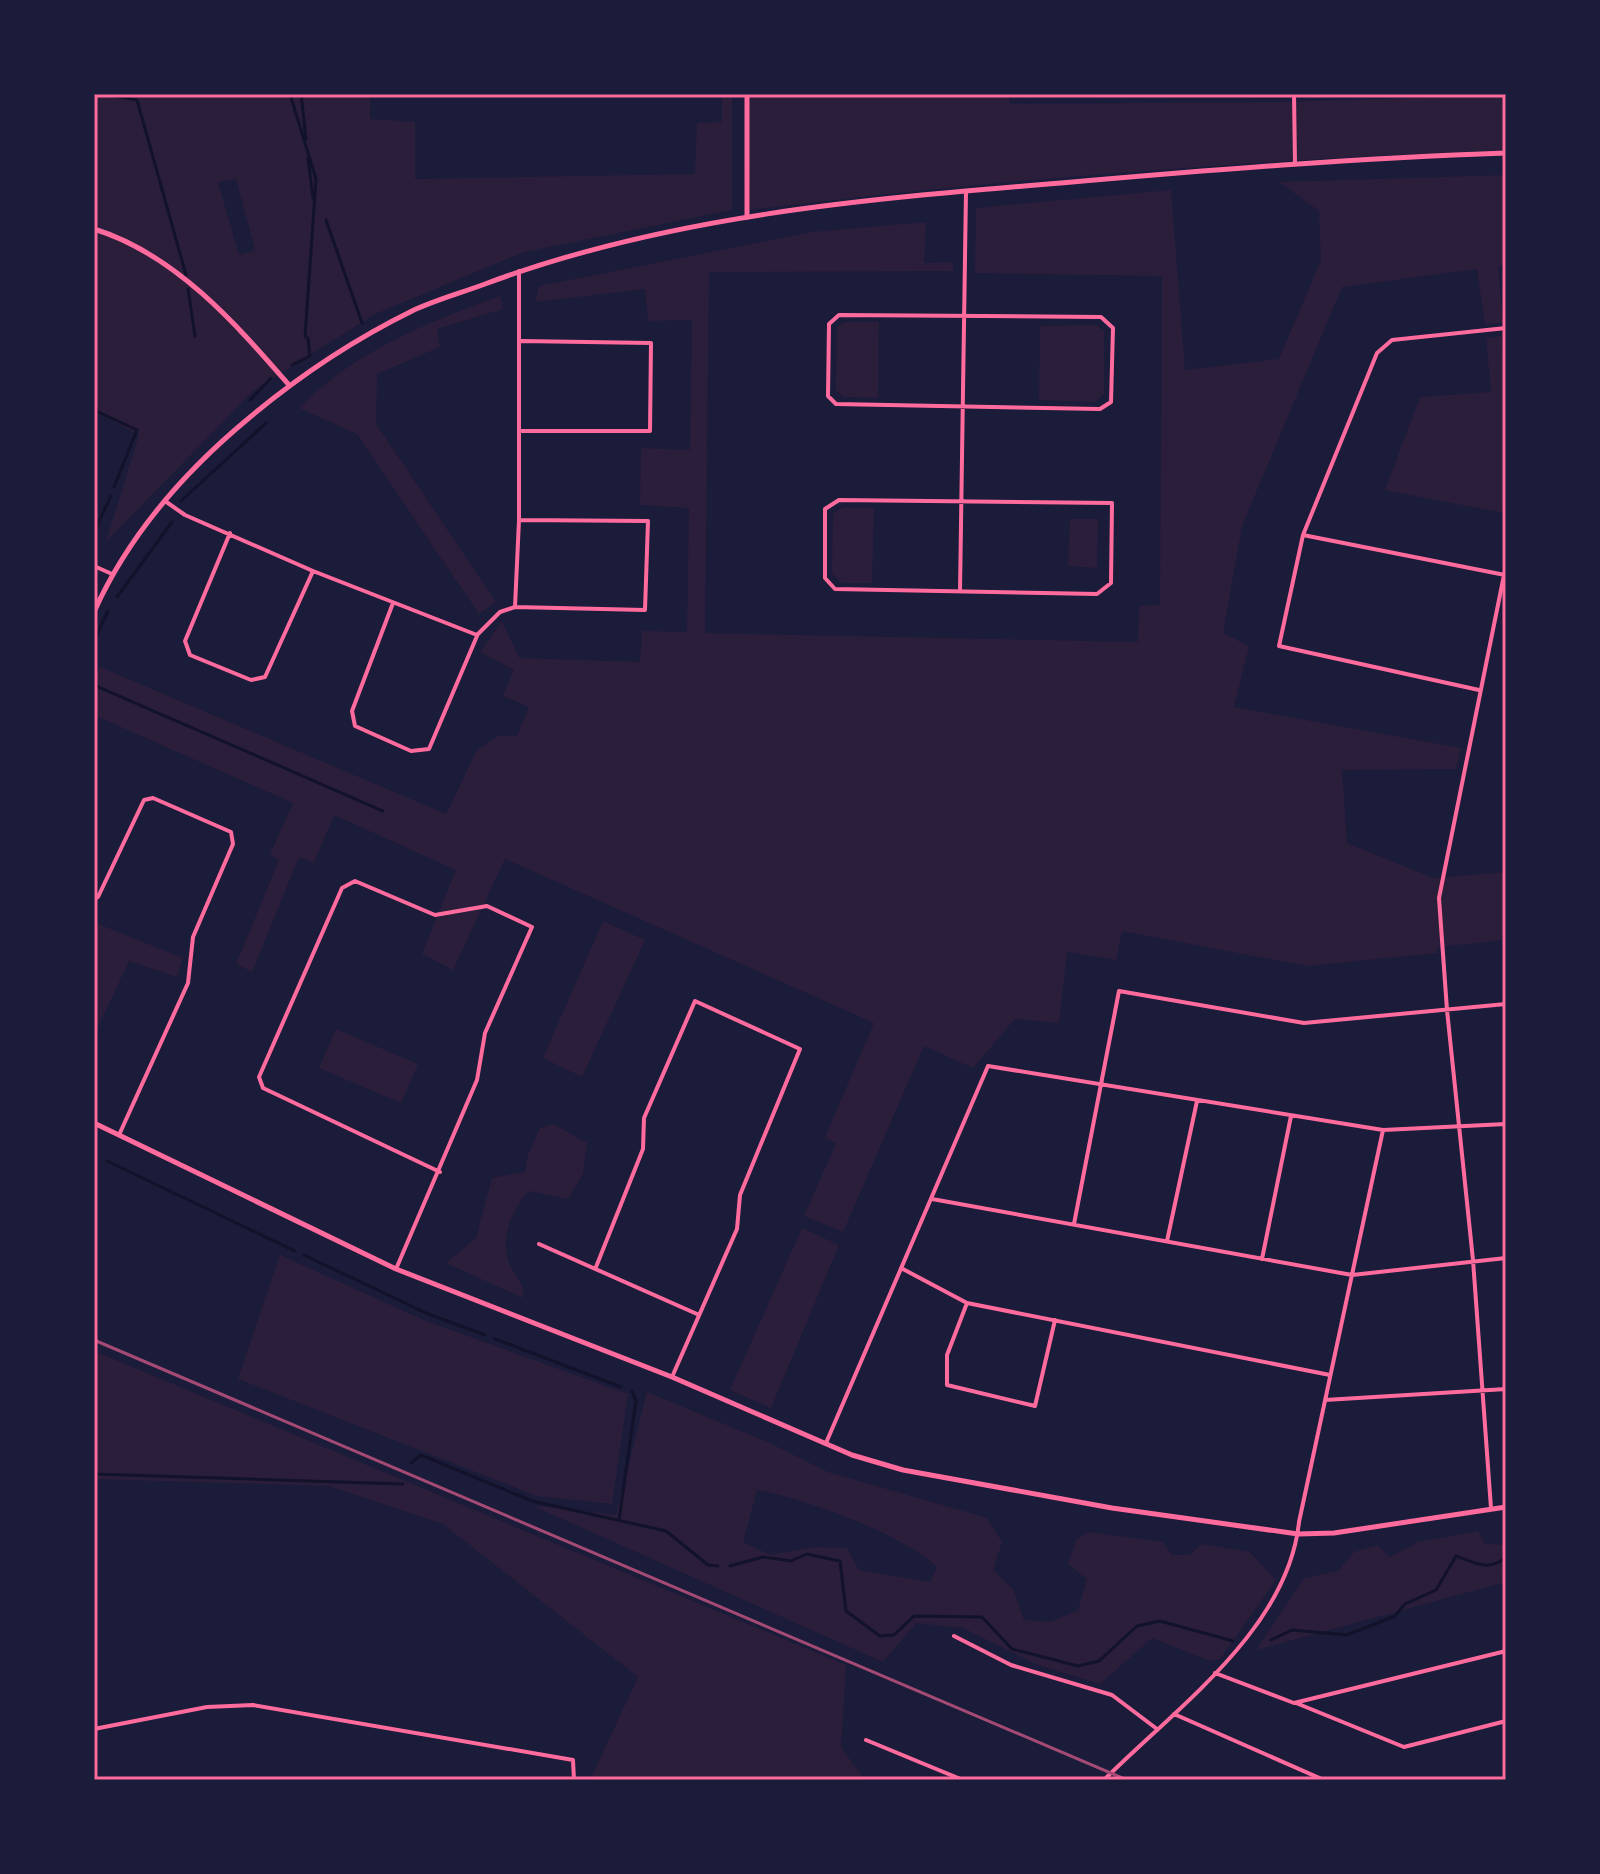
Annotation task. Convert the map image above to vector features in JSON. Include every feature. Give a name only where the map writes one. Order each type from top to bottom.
[{"type":"street","points":[[747,94],[747,217]]},
{"type":"street","points":[[1294,94],[1295,164]]},
{"type":"street","points":[[94,612],[112,574],[165,501],[214,446],[289,385],[320,362],[414,310],[519,271],[655,235],[747,217],[966,191],[1295,164],[1506,153]]},
{"type":"street","points":[[960,591],[966,191]]},
{"type":"street","points":[[94,229],[151,256],[183,278],[252,342],[289,385]]},
{"type":"street","points":[[515,607],[519,520],[519,271]]},
{"type":"street","points":[[839,315],[1101,317],[1113,328],[1111,402],[1100,409],[962,408],[836,404],[828,396],[829,324],[839,315]]},
{"type":"street","points":[[1479,690],[1279,646],[1303,535],[1377,353],[1392,340],[1506,328]]},
{"type":"street","points":[[519,431],[650,431],[651,343],[521,341]]},
{"type":"street","points":[[839,500],[1112,503],[1111,583],[1097,594],[960,591],[835,589],[825,578],[825,509],[839,500]]},
{"type":"street","points":[[165,501],[185,515],[313,571],[477,635]]},
{"type":"street","points":[[393,603],[352,711],[355,726],[411,751],[429,749],[477,635],[500,612],[515,607],[645,610],[648,521],[519,520]]},
{"type":"street","points":[[230,533],[185,641],[190,655],[251,680],[265,677],[313,571]]},
{"type":"street","points":[[1303,535],[1505,575],[1479,690],[1439,898],[1447,1010],[1473,1260],[1491,1508]]},
{"type":"street","points":[[94,566],[112,574]]},
{"type":"street","points":[[94,899],[98,897],[144,800],[153,798],[231,832],[233,844],[193,937],[188,983],[119,1135]]},
{"type":"street","points":[[396,1269],[440,1172],[477,1080],[485,1033],[532,927],[487,906],[435,915],[355,881],[342,888],[259,1077],[263,1088],[440,1172]]},
{"type":"street","points":[[1074,1224],[1119,991],[1304,1023],[1506,1004]]},
{"type":"street","points":[[596,1267],[643,1149],[644,1118],[695,1001],[800,1049],[740,1195],[737,1229],[697,1314],[672,1377]]},
{"type":"street","points":[[825,1444],[988,1066],[1383,1130],[1506,1124]]},
{"type":"street","points":[[1167,1241],[1197,1101]]},
{"type":"street","points":[[1262,1259],[1291,1116]]},
{"type":"street","points":[[94,1123],[396,1269],[672,1377],[825,1444],[929,1476],[1112,1508],[1298,1534],[1334,1533],[1506,1507]]},
{"type":"street","points":[[1104,1780],[1215,1673],[1271,1606],[1297,1549],[1330,1375],[1383,1130]]},
{"type":"street","points":[[931,1199],[1352,1275],[1506,1258]]},
{"type":"street","points":[[539,1244],[697,1314]]},
{"type":"street","points":[[901,1268],[967,1303],[1330,1375]]},
{"type":"street","points":[[967,1303],[947,1355],[947,1385],[1035,1406],[1055,1320]]},
{"type":"street","points":[[1325,1400],[1506,1389]]},
{"type":"street","points":[[954,1636],[1011,1665],[1112,1695],[1157,1730]]},
{"type":"street","points":[[1294,1703],[1506,1651]]},
{"type":"street","points":[[1215,1673],[1404,1747],[1506,1721]]},
{"type":"street","points":[[94,1729],[207,1707],[253,1705],[573,1760],[574,1780]]},
{"type":"street","points":[[1174,1714],[1324,1780]]},
{"type":"street","points":[[866,1740],[963,1780]]},
{"type":"shaded area","points":[[94,94],[370,94],[370,119],[415,122],[415,179],[695,174],[697,123],[722,122],[722,94],[732,94],[732,210],[524,252],[375,314],[253,391],[106,542],[139,435],[94,411]],"holes":[[[236,179],[255,250],[239,255],[218,182]]]},
{"type":"shaded area","points":[[749,94],[764,94],[764,97],[1009,94],[1010,104],[1283,102],[1506,95],[1506,150],[1127,172],[750,210]]},
{"type":"shaded area","points":[[1506,175],[1506,265],[1498,267],[1503,323],[1485,324],[1477,269],[1342,287],[1242,526],[1223,633],[1249,646],[1234,707],[1461,748],[1456,769],[1342,770],[1347,843],[1433,878],[1506,872],[1506,940],[1437,947],[1437,953],[1307,966],[1122,931],[1116,960],[1067,952],[1059,1023],[1015,1019],[973,1068],[924,1046],[843,1232],[804,1216],[836,1144],[825,1137],[874,1023],[505,859],[453,970],[422,954],[456,870],[334,815],[314,863],[299,857],[252,972],[236,964],[279,860],[270,854],[293,803],[96,716],[94,720],[94,679],[100,667],[446,814],[477,750],[498,736],[517,736],[529,707],[503,696],[514,670],[480,652],[502,621],[519,658],[640,662],[642,631],[687,632],[689,508],[640,505],[641,448],[690,450],[692,320],[648,321],[645,289],[535,302],[539,286],[812,232],[926,222],[924,263],[953,262],[953,271],[709,272],[705,633],[1138,642],[1139,606],[1160,605],[1162,276],[975,273],[976,208],[1171,190],[1185,370],[1279,359],[1321,260],[1319,211],[1279,182]]},
{"type":"shaded area","points":[[500,296],[503,309],[437,329],[440,347],[377,374],[376,424],[496,602],[479,614],[357,434],[299,408],[344,370],[393,341]]},
{"type":"shaded area","points":[[844,322],[879,322],[878,398],[843,397],[836,390],[837,327]]},
{"type":"shaded area","points":[[1097,325],[1104,331],[1104,394],[1095,402],[1039,400],[1040,326]]},
{"type":"shaded area","points":[[1502,336],[1506,380],[1506,525],[1503,513],[1385,490],[1420,397],[1491,392],[1486,338]]},
{"type":"shaded area","points":[[843,507],[874,508],[872,583],[841,583],[832,573],[833,514]]},
{"type":"shaded area","points":[[1070,519],[1098,519],[1097,568],[1068,566]]},
{"type":"shaded area","points":[[603,921],[645,940],[582,1077],[543,1058]]},
{"type":"shaded area","points":[[96,923],[183,958],[177,977],[129,961],[94,1036]]},
{"type":"shaded area","points":[[336,1029],[418,1064],[401,1103],[319,1068]]},
{"type":"shaded area","points":[[553,1124],[587,1143],[583,1174],[568,1199],[529,1191],[512,1218],[506,1249],[512,1269],[522,1286],[523,1298],[446,1263],[476,1238],[492,1178],[525,1172],[528,1154],[540,1128]]},
{"type":"shaded area","points":[[802,1228],[839,1245],[771,1408],[730,1390]]},
{"type":"shaded area","points":[[280,1255],[426,1321],[628,1394],[612,1504],[537,1496],[238,1379]]},
{"type":"shaded area","points":[[94,1351],[846,1665],[841,1747],[865,1780],[590,1780],[638,1677],[443,1524],[329,1486],[94,1479]]},
{"type":"shaded area","points":[[647,1392],[770,1443],[828,1472],[987,1518],[1002,1542],[993,1570],[1013,1589],[1024,1620],[1051,1622],[1078,1610],[1087,1579],[1068,1564],[1076,1540],[1088,1532],[1163,1542],[1172,1555],[1189,1555],[1202,1544],[1250,1552],[1276,1580],[1220,1659],[1210,1661],[1152,1638],[1100,1684],[1038,1665],[963,1628],[916,1623],[883,1662],[531,1505],[616,1515]],"holes":[[[757,1490],[852,1519],[901,1542],[937,1567],[930,1582],[859,1570],[847,1548],[814,1547],[770,1555],[743,1542]]]},
{"type":"shaded area","points":[[1478,1531],[1485,1544],[1506,1545],[1506,1582],[1256,1650],[1304,1578],[1338,1571],[1354,1552],[1377,1545],[1390,1557],[1418,1542]]},
{"type":"waterway","points":[[103,94],[137,100],[186,275]]},
{"type":"waterway","points":[[290,94],[316,179],[305,337]]},
{"type":"waterway","points":[[301,94],[306,139]]},
{"type":"waterway","points":[[308,158],[313,198]]},
{"type":"waterway","points":[[326,220],[362,323]]},
{"type":"waterway","points":[[188,289],[195,336]]},
{"type":"waterway","points":[[292,365],[310,356],[308,338]]},
{"type":"waterway","points":[[250,400],[271,378]]},
{"type":"waterway","points":[[94,410],[137,430],[114,487]]},
{"type":"waterway","points":[[181,501],[266,423]]},
{"type":"waterway","points":[[94,532],[111,496]]},
{"type":"waterway","points":[[117,597],[172,522]]},
{"type":"waterway","points":[[94,641],[108,611]]},
{"type":"waterway","points":[[94,685],[383,811]]},
{"type":"waterway","points":[[107,1161],[295,1251]]},
{"type":"waterway","points":[[304,1255],[428,1314],[485,1335]]},
{"type":"waterway","points":[[495,1339],[621,1387]]},
{"type":"waterway","points":[[619,1520],[636,1401],[632,1391]]},
{"type":"waterway","points":[[411,1463],[421,1455],[532,1501],[666,1531],[708,1565],[718,1566]]},
{"type":"waterway","points":[[94,1474],[403,1484]]},
{"type":"waterway","points":[[730,1566],[763,1557],[791,1561],[807,1554],[840,1561],[846,1611],[880,1636],[894,1635],[914,1616],[982,1617],[1012,1649],[1078,1666],[1099,1661],[1137,1626],[1160,1621],[1233,1641]]},
{"type":"waterway","points":[[1271,1640],[1292,1630],[1347,1635],[1395,1616],[1405,1604],[1436,1590],[1456,1556],[1488,1565],[1506,1557]]},
{"type":"railway","points":[[94,1340],[1127,1780]]}]
